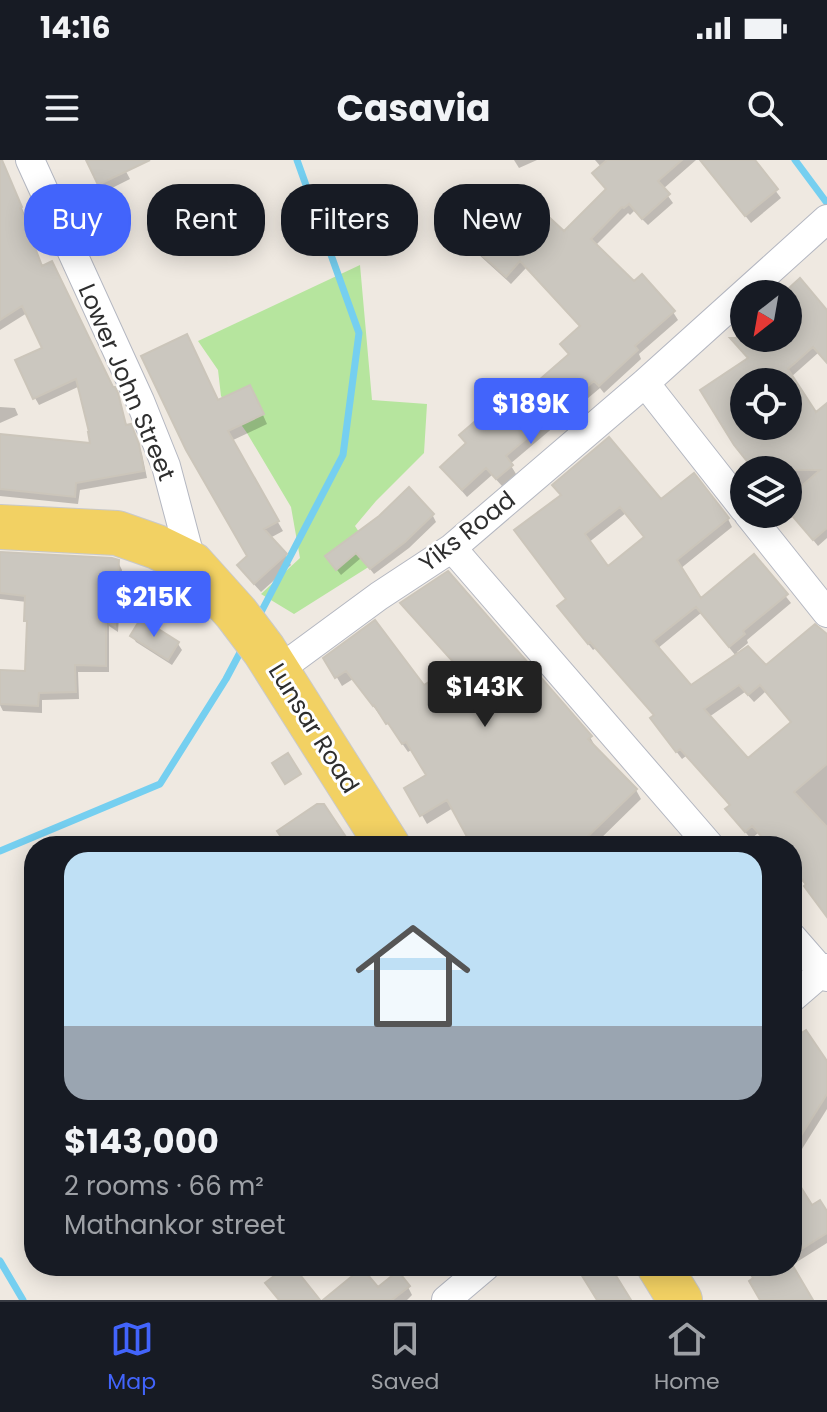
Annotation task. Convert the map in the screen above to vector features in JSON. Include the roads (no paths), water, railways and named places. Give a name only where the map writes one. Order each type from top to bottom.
[{"type":"main road","points":[[0,527],[117,533],[192,564]]},
{"type":"main road","name":"Lunsar Road","points":[[192,564],[236,613],[270,660],[382,836]]},
{"type":"main road","points":[[665,1276],[680,1300]]},
{"type":"street","name":"Lower John Street","points":[[30,160],[140,401],[166,466],[192,564]]},
{"type":"street","name":"Yiks Road","points":[[270,660],[379,596],[452,548],[645,383],[827,219]]},
{"type":"street","points":[[645,383],[730,492]]},
{"type":"street","points":[[759,528],[827,613]]},
{"type":"street","points":[[452,548],[701,836]]},
{"type":"street","points":[[802,947],[826,972],[802,990]]},
{"type":"street","points":[[446,1300],[474,1276]]},
{"type":"waterway","points":[[258,618],[343,455],[359,333],[297,160]]},
{"type":"waterway","points":[[795,160],[827,203]]},
{"type":"waterway","points":[[36,836],[160,784],[243,647]]},
{"type":"waterway","points":[[0,851],[24,841]]},
{"type":"waterway","points":[[0,1261],[23,1300]]}]
